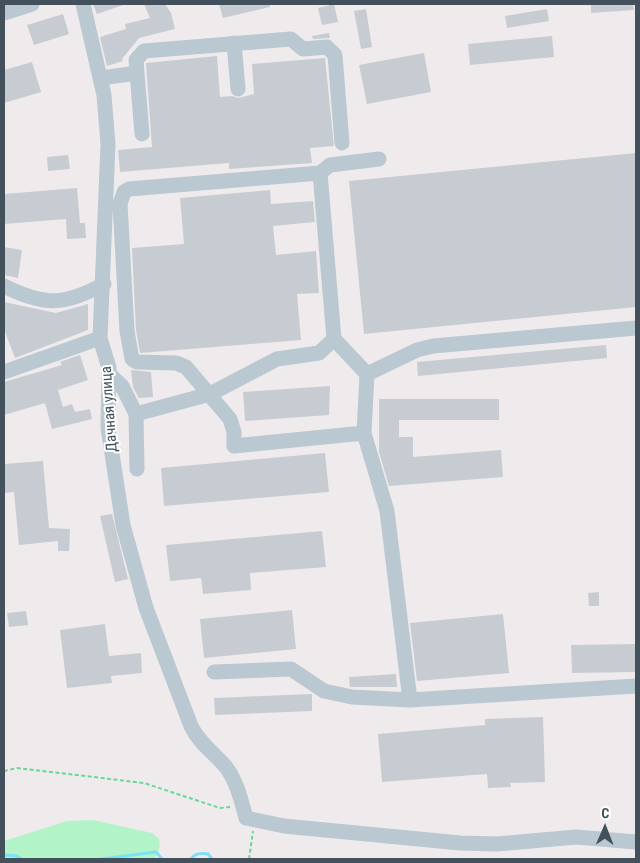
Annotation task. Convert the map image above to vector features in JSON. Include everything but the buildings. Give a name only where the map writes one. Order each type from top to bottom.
[{"type":"street","points":[[4,13],[32,4]]},
{"type":"street","name":"Дачная улица","points":[[83,4],[104,95],[108,144],[104,284],[100,338],[109,374],[108,428],[123,525],[146,608],[195,734],[231,774],[244,812]]},
{"type":"street","points":[[142,134],[136,60],[144,51],[292,39],[303,49],[327,47],[335,55],[342,143]]},
{"type":"street","points":[[234,43],[238,89]]},
{"type":"street","points":[[100,78],[137,73]]},
{"type":"street","points":[[364,433],[234,446],[234,432],[230,419],[186,367],[176,363],[137,362],[132,359],[127,331],[120,204],[121,196],[129,189],[320,173],[330,165],[379,159]]},
{"type":"street","points":[[320,173],[334,339],[367,374],[364,433],[387,510],[410,700]]},
{"type":"street","points":[[4,286],[30,299],[60,301],[82,296],[104,284]]},
{"type":"street","points":[[367,374],[417,350],[432,346],[636,328]]},
{"type":"street","points":[[4,372],[100,338]]},
{"type":"street","points":[[136,414],[210,394],[277,359],[319,353],[334,339]]},
{"type":"street","points":[[109,374],[122,386],[136,414],[137,469]]},
{"type":"street","points":[[214,672],[291,669],[324,691],[352,698],[410,700],[636,686]]},
{"type":"street","points":[[244,812],[284,826],[460,843],[497,844],[576,837],[636,842]]},
{"type":"path","points":[[4,771],[17,768],[144,783],[220,808],[244,812],[253,830],[250,859]]},
{"type":"green space","points":[[93,820],[152,833],[159,839],[160,846],[155,859],[4,859],[4,841],[67,821]]},
{"type":"waterway","points":[[101,859],[156,852],[162,859]]},
{"type":"waterway","points":[[191,859],[196,855],[203,854],[208,854],[212,859]]},
{"type":"waterway","points":[[4,855],[17,856],[21,859]]}]
